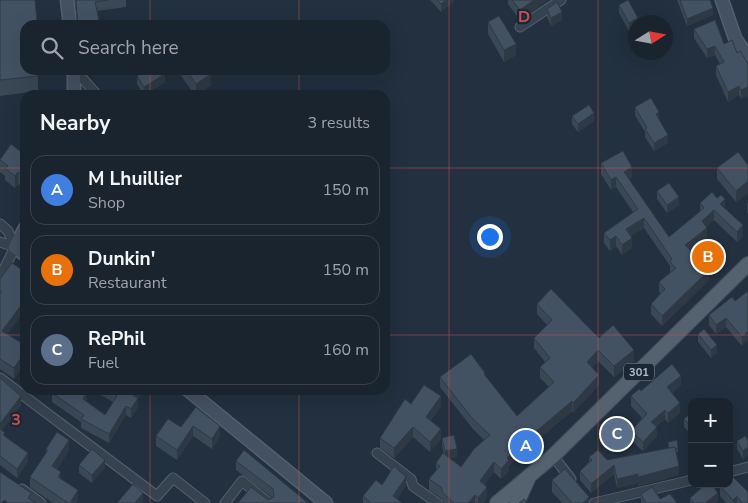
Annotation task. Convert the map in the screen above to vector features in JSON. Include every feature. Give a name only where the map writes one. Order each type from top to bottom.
[{"type":"main road","name":"301","points":[[497,503],[510,490],[528,479],[553,456],[748,264]]},
{"type":"main road","name":"301","points":[[517,503],[528,479]]},
{"type":"street","points":[[67,0],[69,20]]},
{"type":"street","points":[[520,27],[561,0]]},
{"type":"street","points":[[722,0],[735,38],[748,58]]},
{"type":"street","points":[[74,75],[74,90]]},
{"type":"street","points":[[79,75],[92,90]]},
{"type":"street","points":[[0,224],[8,231],[20,251]]},
{"type":"street","points":[[0,242],[20,251]]},
{"type":"street","points":[[0,277],[20,251]]},
{"type":"street","points":[[0,378],[20,393]]},
{"type":"street","points":[[23,395],[133,475],[157,496],[173,478],[205,503]]},
{"type":"street","points":[[194,395],[326,503]]},
{"type":"street","points":[[377,453],[411,478],[413,486],[437,503]]},
{"type":"street","points":[[553,456],[587,498],[688,481]]},
{"type":"street","points":[[733,472],[746,471]]},
{"type":"street","points":[[225,503],[242,481],[269,503]]},
{"type":"street","points":[[14,483],[41,503]]},
{"type":"street","points":[[664,486],[672,497]]},
{"type":"building","points":[[0,0],[35,0],[37,20],[20,20],[20,75],[38,76],[0,80]]},
{"type":"building","points":[[76,0],[108,0],[95,2],[99,20],[78,20]]},
{"type":"building","points":[[437,0],[446,0],[441,4]]},
{"type":"building","points":[[512,0],[534,0],[520,10]]},
{"type":"building","points":[[628,0],[636,15],[628,15],[628,21],[619,5]]},
{"type":"building","points":[[680,0],[710,0],[713,8],[687,19]]},
{"type":"building","points":[[557,2],[562,12],[551,18],[547,9]]},
{"type":"building","points":[[499,16],[516,44],[504,50],[488,22]]},
{"type":"building","points":[[715,20],[724,44],[732,40],[737,53],[740,51],[748,64],[748,87],[741,90],[739,86],[728,92],[716,66],[724,62],[715,46],[707,49],[694,29]]},
{"type":"building","points":[[139,75],[163,75],[144,87],[137,76]]},
{"type":"building","points":[[190,75],[210,75],[196,84]]},
{"type":"building","points":[[651,98],[659,112],[656,114],[668,135],[654,143],[635,107]]},
{"type":"building","points":[[589,105],[594,113],[578,124],[572,116]]},
{"type":"building","points":[[11,144],[20,151],[20,174],[18,172],[15,176],[5,168],[8,166],[0,160]]},
{"type":"building","points":[[623,151],[632,167],[624,172],[669,237],[704,208],[700,203],[712,192],[717,198],[721,195],[725,199],[720,204],[743,225],[737,232],[714,210],[702,221],[707,228],[685,245],[709,270],[662,316],[651,304],[665,289],[659,282],[676,268],[670,262],[672,259],[644,218],[626,229],[632,238],[622,245],[616,236],[610,240],[604,233],[638,209],[616,177],[611,180],[601,163]]},
{"type":"building","points":[[738,152],[748,165],[748,181],[736,191],[717,168]]},
{"type":"building","points":[[669,183],[679,197],[667,205],[657,191]]},
{"type":"building","points":[[12,263],[20,269],[20,307],[2,331],[20,342],[20,359],[14,368],[0,359],[0,294],[2,292],[0,290],[0,279]]},
{"type":"building","points":[[551,289],[599,338],[613,325],[634,350],[614,366],[598,350],[587,362],[599,375],[573,403],[572,401],[521,444],[507,458],[509,460],[501,469],[494,462],[480,481],[487,487],[478,498],[475,495],[468,503],[454,503],[443,493],[441,487],[429,479],[440,466],[436,463],[443,453],[461,467],[474,449],[490,435],[472,418],[440,377],[471,354],[517,416],[554,382],[540,367],[550,358],[534,338],[552,320],[537,304]]},
{"type":"building","points":[[748,291],[748,331],[742,337],[726,318],[716,325],[709,315],[732,297],[735,301]]},
{"type":"building","points":[[704,329],[717,345],[711,350],[698,334]]},
{"type":"building","points":[[672,364],[681,376],[667,387],[680,403],[668,413],[665,410],[651,422],[657,427],[643,442],[631,431],[647,414],[631,396],[639,389],[641,391]]},
{"type":"building","points":[[0,378],[21,396],[0,424]]},
{"type":"building","points":[[424,385],[441,396],[426,417],[441,429],[430,442],[413,427],[394,448],[380,438],[405,399],[411,404]]},
{"type":"building","points":[[55,395],[85,395],[83,399],[105,415],[117,396],[116,395],[133,395],[138,398],[131,409],[126,406],[109,434],[81,419],[84,415]]},
{"type":"building","points":[[196,407],[220,426],[212,439],[193,426],[177,450],[156,436],[168,419],[181,427]]},
{"type":"building","points":[[624,424],[631,431],[620,442],[613,435]]},
{"type":"building","points":[[0,429],[5,433],[3,435],[28,453],[17,469],[0,456]]},
{"type":"building","points":[[57,432],[69,440],[52,466],[61,472],[58,477],[78,490],[70,503],[30,477],[48,450],[46,449]]},
{"type":"building","points":[[454,435],[457,449],[445,451],[442,438]]},
{"type":"building","points":[[745,436],[748,440],[748,447],[743,451],[737,441]]},
{"type":"building","points":[[677,440],[678,448],[669,448],[668,442]]},
{"type":"building","points":[[675,447],[679,466],[638,477],[638,474],[617,479],[614,465],[591,484],[580,471],[592,460],[589,457],[598,450],[607,460]]},
{"type":"building","points":[[92,449],[105,460],[92,475],[79,465]]},
{"type":"building","points":[[244,450],[308,503],[238,503],[251,487],[268,500],[274,497],[273,489],[236,461]]},
{"type":"building","points":[[394,466],[406,477],[393,496],[402,503],[371,503],[363,496],[376,480],[382,485]]},
{"type":"building","points":[[565,469],[589,497],[583,503],[572,503],[552,480]]},
{"type":"building","points":[[0,472],[31,493],[28,498],[36,503],[8,503],[4,500],[0,503]]},
{"type":"building","points":[[733,477],[748,492],[748,503],[742,503],[737,496],[733,500],[722,488],[733,488]]},
{"type":"building","points":[[133,484],[143,493],[135,503],[117,503]]},
{"type":"building","points":[[652,487],[660,499],[670,494],[677,503],[646,503],[641,494]]},
{"type":"building","points":[[701,488],[714,488],[718,493],[705,503],[694,503],[690,498]]},
{"type":"building","points":[[524,499],[527,503],[519,503]]},
{"type":"place","name":"Dunkin'","points":[[708,257]]},
{"type":"place","name":"RePhil","points":[[617,434]]},
{"type":"place","name":"M Lhuillier","points":[[526,446]]}]
